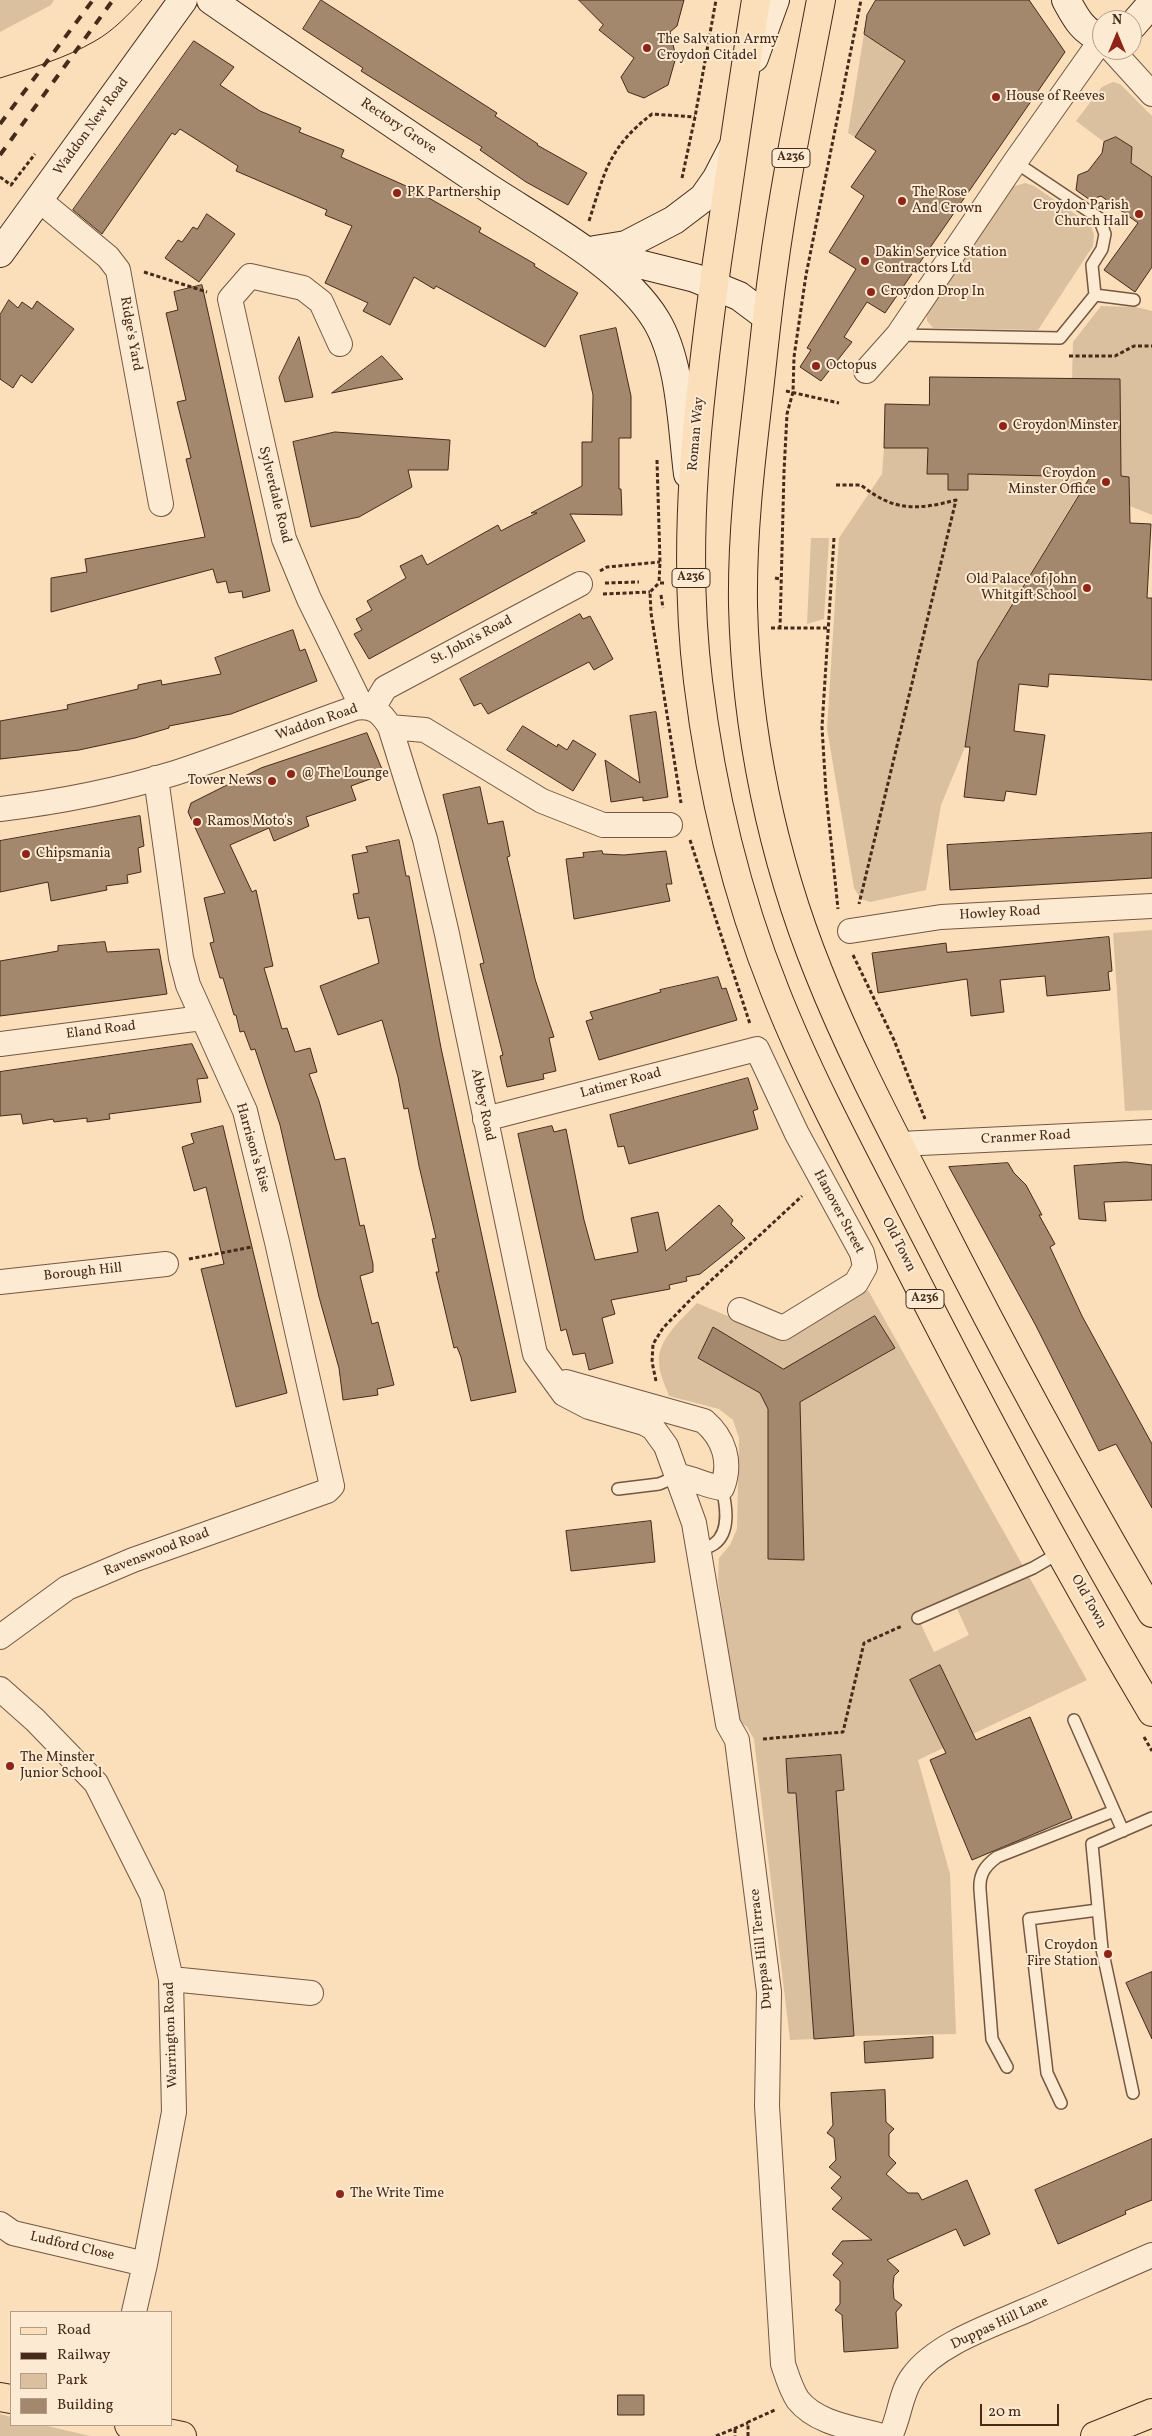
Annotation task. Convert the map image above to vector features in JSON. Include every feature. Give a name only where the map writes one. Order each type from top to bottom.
[{"type":"main road","name":"Roman Way","points":[[733,869],[717,801],[698,679],[692,583],[692,506],[703,361],[756,0]]},
{"type":"main road","name":"A236","points":[[821,0],[787,183],[767,316],[749,480],[744,552],[743,604],[759,767],[781,861],[821,978],[867,1080],[1002,1347],[1087,1503],[1152,1614]]},
{"type":"main road","name":"Old Town","points":[[733,869],[773,986],[808,1066],[956,1361],[1059,1552],[1152,1712]]},
{"type":"main road","points":[[1095,2436],[1152,2413]]},
{"type":"main road","points":[[135,2426],[182,2436]]},
{"type":"street","name":"Waddon New Road","points":[[0,253],[183,0]]},
{"type":"street","name":"Rectory Grove","points":[[211,0],[314,72],[586,240],[714,285],[738,296],[767,316]]},
{"type":"street","points":[[741,95],[775,0]]},
{"type":"street","points":[[1066,0],[1079,24],[1092,34]]},
{"type":"street","points":[[1142,14],[1152,3]]},
{"type":"street","points":[[866,371],[898,335],[1015,162],[1092,53]]},
{"type":"street","points":[[1121,60],[1152,94]]},
{"type":"street","points":[[586,240],[611,249],[626,245],[674,220],[703,198],[717,178],[734,145]]},
{"type":"street","points":[[38,200],[108,257],[118,270]]},
{"type":"street","name":"Rectory Grove","points":[[586,240],[638,296],[656,320],[666,340],[674,372],[692,506]]},
{"type":"street","name":"Ridge's Yard","points":[[118,270],[161,504]]},
{"type":"street","points":[[230,299],[250,276],[303,288],[321,302],[340,344]]},
{"type":"street","name":"Sylverdale Road","points":[[230,299],[284,539],[309,599],[368,707]]},
{"type":"street","name":"St. John's Road","points":[[368,707],[385,688],[591,583]]},
{"type":"street","name":"Waddon Road","points":[[0,809],[35,805],[156,778],[368,707],[379,712],[390,727]]},
{"type":"street","points":[[390,727],[425,730],[542,801],[603,825],[670,825]]},
{"type":"street","name":"Abbey Road","points":[[390,727],[425,839],[447,934],[535,1354],[564,1394],[589,1406],[644,1423]]},
{"type":"street","name":"Harrison's Rise","points":[[156,778],[181,958],[188,985],[245,1112],[332,1483],[327,1491]]},
{"type":"street","name":"Howley Road","points":[[850,931],[940,917],[1152,906]]},
{"type":"street","name":"Eland Road","points":[[0,1044],[202,1018]]},
{"type":"street","name":"Latimer Road","points":[[485,1119],[757,1049]]},
{"type":"street","name":"Hanover Street","points":[[740,1310],[783,1328],[856,1283],[865,1267],[862,1253],[821,1178],[757,1049]]},
{"type":"street","name":"Cranmer Road","points":[[900,1144],[934,1144],[1152,1132]]},
{"type":"street","name":"Borough Hill","points":[[0,1282],[166,1264]]},
{"type":"street","points":[[555,1381],[573,1383],[704,1420],[720,1436],[725,1460],[722,1488],[709,1486],[688,1477],[678,1476]]},
{"type":"street","name":"Duppas Hill Terrace","points":[[644,1423],[653,1428],[666,1446],[694,1523],[728,1724],[737,1740],[769,1992],[767,2106],[783,2364],[799,2400],[830,2429],[882,2436]]},
{"type":"street","name":"Ravenswood Road","points":[[0,1637],[67,1588],[133,1560],[327,1491]]},
{"type":"street","name":"Warrington Road","points":[[0,1689],[35,1720],[96,1783],[152,1895],[171,1979],[174,2112],[134,2311]]},
{"type":"street","points":[[171,1979],[311,1993]]},
{"type":"street","name":"Ludford Close","points":[[0,2224],[13,2232],[145,2264]]},
{"type":"street","name":"Duppas Hill Lane","points":[[890,2436],[895,2426],[904,2392],[912,2376],[939,2353],[969,2336],[1152,2254]]},
{"type":"lane","points":[[898,335],[1060,338],[1095,295],[1092,265],[1102,249],[1106,234],[1099,218],[1015,162]]},
{"type":"lane","points":[[1095,295],[1134,300]]},
{"type":"lane","points":[[618,1489],[659,1484],[678,1476]]},
{"type":"lane","points":[[699,1550],[714,1544],[725,1529],[725,1501],[722,1488]]},
{"type":"lane","points":[[918,1618],[1033,1568],[1059,1552]]},
{"type":"lane","points":[[1074,1720],[1123,1831]]},
{"type":"lane","points":[[1007,2067],[992,2039],[980,1890],[982,1872],[986,1865],[997,1857],[1114,1811]]},
{"type":"lane","points":[[1133,2093],[1102,1949],[1092,1844],[1152,1818]]},
{"type":"lane","points":[[1061,2103],[1047,2072],[1029,1919],[1098,1910]]},
{"type":"path","points":[[680,182],[696,117],[716,0]]},
{"type":"path","points":[[780,629],[780,579],[787,414],[793,392],[794,357],[806,275],[861,0]]},
{"type":"path","points":[[586,240],[612,156],[632,130],[652,114],[696,117]]},
{"type":"path","points":[[0,177],[11,185],[38,150]]},
{"type":"path","points":[[118,270],[141,271],[230,299]]},
{"type":"path","points":[[1072,356],[1115,356],[1134,346],[1152,346]]},
{"type":"path","points":[[793,392],[839,403]]},
{"type":"path","points":[[836,485],[862,485],[871,493],[898,507],[929,507],[956,500],[863,889],[850,931],[850,948],[894,1040],[934,1144]]},
{"type":"path","points":[[834,538],[822,727],[826,793],[839,917],[850,931]]},
{"type":"path","points":[[660,562],[659,583],[650,592],[604,594],[591,583],[607,567],[660,562]]},
{"type":"path","points":[[775,578],[780,579]]},
{"type":"path","points":[[604,583],[640,582]]},
{"type":"path","points":[[767,628],[828,628]]},
{"type":"path","points":[[670,724],[672,718]]},
{"type":"path","points":[[663,1409],[652,1362],[653,1344],[663,1328],[691,1299],[821,1178]]},
{"type":"path","points":[[166,1264],[277,1242]]},
{"type":"path","points":[[737,1740],[843,1732],[864,1643],[918,1618]]},
{"type":"path","points":[[716,2436],[799,2400]]},
{"type":"path","points":[[748,2422],[748,2436]]},
{"type":"path","points":[[735,2429],[735,2436]]},
{"type":"green space","points":[[0,0],[54,0],[51,5],[0,32]]},
{"type":"green space","points":[[864,34],[905,61],[975,182],[871,113],[855,137],[848,133]]},
{"type":"green space","points":[[1113,82],[1120,84],[1152,116],[1152,177],[1131,163],[1132,147],[1116,137],[1104,142],[1076,121],[1102,87]]},
{"type":"green space","points":[[1025,183],[1034,186],[1090,224],[1094,234],[1093,246],[1038,330],[933,328],[927,321],[926,309],[1012,187]]},
{"type":"green space","points":[[1101,306],[1136,307],[1152,311],[1152,515],[1130,506],[1129,477],[1121,476],[1120,379],[1072,379],[1073,342]]},
{"type":"green space","points":[[884,448],[928,448],[927,474],[948,474],[948,490],[968,490],[968,474],[1083,477],[1082,488],[978,661],[965,747],[941,805],[926,890],[870,902],[861,899],[854,888],[827,729],[839,538],[882,474]]},
{"type":"green space","points":[[811,538],[829,538],[824,619],[807,624]]},
{"type":"green space","points":[[1152,930],[1152,1110],[1125,1111],[1113,933]]},
{"type":"green space","points":[[868,1290],[1087,1680],[918,1760],[950,1874],[956,2034],[854,2036],[836,1791],[844,1790],[841,1755],[786,1759],[788,1793],[796,1793],[814,2039],[790,2040],[754,1739],[747,1727],[737,1720],[718,1580],[719,1558],[730,1545],[737,1529],[739,1438],[733,1420],[719,1409],[669,1396],[659,1366],[659,1354],[666,1338],[678,1322],[697,1303],[784,1340]],"holes":[[[875,1316],[895,1348],[800,1402],[804,1559],[769,1559],[768,1409],[760,1393],[698,1358],[713,1327],[783,1369]],[[954,1602],[969,1635],[934,1652],[918,1618]],[[940,1665],[960,1706],[911,1680]]]},
{"type":"green space","points":[[0,2414],[10,2417],[10,2426],[47,2426],[90,2436],[0,2436]]},
{"type":"building","points":[[321,0],[497,113],[495,116],[537,145],[587,173],[568,205],[526,182],[480,150],[482,147],[361,71],[363,68],[303,29]]},
{"type":"building","name":"The Salvation Army Croydon Citadel","points":[[579,0],[684,0],[677,26],[670,32],[676,57],[668,85],[644,98],[628,92],[621,77],[634,58],[599,30],[603,25]]},
{"type":"building","points":[[876,0],[1029,0],[1065,52],[885,313],[867,302],[844,337],[852,342],[821,381],[800,367],[811,350],[807,348],[856,269],[829,252],[864,196],[851,187],[876,151],[855,137],[905,61],[864,34],[867,15]]},
{"type":"building","points":[[194,41],[234,67],[220,85],[260,111],[301,128],[299,132],[344,150],[341,157],[415,190],[481,228],[479,232],[535,264],[534,266],[578,293],[545,347],[436,286],[434,289],[414,277],[390,325],[363,311],[368,303],[325,283],[352,226],[325,215],[327,210],[236,171],[238,166],[180,129],[175,135],[172,133],[102,234],[73,210]]},
{"type":"building","name":"Croydon Parish Church Hall","points":[[1116,137],[1132,147],[1131,163],[1152,177],[1152,267],[1135,292],[1104,270],[1138,223],[1101,196],[1090,200],[1076,190],[1078,175],[1088,171],[1102,153],[1104,142]]},
{"type":"building","points":[[207,214],[235,234],[199,282],[165,258],[178,240],[182,242],[193,227],[197,229]]},
{"type":"building","points":[[202,285],[270,591],[243,598],[242,591],[229,593],[226,581],[217,583],[213,569],[51,612],[51,578],[87,572],[85,559],[205,537],[186,459],[191,458],[177,402],[186,400],[166,313],[178,310],[174,292]]},
{"type":"building","points":[[9,300],[18,308],[22,302],[32,309],[37,301],[74,329],[32,383],[21,375],[13,388],[0,379],[0,315]]},
{"type":"building","points":[[616,328],[631,396],[631,438],[619,438],[619,489],[621,489],[622,515],[570,514],[585,541],[369,659],[354,634],[362,630],[356,619],[372,610],[367,601],[406,578],[400,566],[422,555],[427,565],[498,525],[501,531],[537,513],[531,513],[582,486],[582,442],[592,442],[593,395],[580,336]]},
{"type":"building","points":[[299,337],[313,397],[285,402],[279,378]]},
{"type":"building","points":[[382,356],[403,379],[332,393]]},
{"type":"building","points":[[930,377],[1120,379],[1121,476],[1129,477],[1130,523],[1151,524],[1147,598],[1152,598],[1152,680],[1049,674],[1048,687],[1019,684],[1014,731],[1045,735],[1036,795],[1006,791],[1004,801],[964,797],[970,747],[965,747],[978,661],[1090,477],[968,474],[968,490],[948,490],[948,474],[927,474],[928,448],[884,448],[885,404],[929,405]]},
{"type":"building","points":[[335,432],[450,440],[448,470],[408,470],[412,487],[359,517],[311,527],[293,442]]},
{"type":"building","points":[[580,614],[583,619],[590,616],[613,659],[594,670],[589,662],[488,714],[481,703],[474,706],[460,679]]},
{"type":"building","points":[[293,630],[300,651],[305,649],[317,681],[231,714],[169,726],[169,728],[135,738],[79,750],[0,759],[0,721],[68,709],[67,705],[138,689],[138,685],[161,680],[162,685],[221,674],[215,658]]},
{"type":"building","points":[[656,712],[668,797],[643,801],[643,797],[611,802],[605,760],[640,783],[630,716]]},
{"type":"building","points":[[523,726],[557,747],[558,744],[567,750],[573,740],[596,754],[573,791],[507,750]]},
{"type":"building","points":[[367,733],[384,774],[351,786],[356,800],[306,817],[309,826],[274,841],[269,828],[230,845],[252,892],[256,890],[273,966],[264,968],[282,1029],[287,1028],[295,1052],[310,1048],[317,1072],[309,1074],[319,1101],[335,1160],[345,1158],[360,1226],[364,1225],[373,1264],[373,1272],[360,1276],[372,1324],[378,1322],[394,1385],[377,1389],[378,1395],[343,1400],[339,1368],[319,1297],[280,1125],[255,1049],[251,1050],[244,1031],[240,1032],[223,978],[220,978],[210,943],[214,942],[204,898],[225,893],[188,812],[191,803],[261,768]]},
{"type":"building","points":[[480,787],[488,824],[503,821],[510,856],[507,857],[535,979],[554,1037],[549,1038],[556,1071],[543,1074],[544,1079],[507,1087],[500,1056],[503,1055],[480,964],[484,963],[443,795]]},
{"type":"building","points":[[140,816],[144,846],[138,848],[141,872],[127,875],[128,883],[106,886],[107,890],[51,901],[48,882],[0,892],[0,841]]},
{"type":"building","points":[[1152,833],[1152,878],[950,890],[947,845]]},
{"type":"building","points":[[399,840],[406,876],[409,876],[441,1048],[516,1392],[471,1401],[461,1357],[457,1347],[454,1348],[436,1272],[439,1272],[432,1239],[436,1238],[408,1108],[404,1109],[398,1077],[382,1020],[338,1035],[320,986],[379,963],[369,917],[358,919],[353,894],[359,893],[352,855],[368,852],[366,847]]},
{"type":"building","points":[[602,851],[603,854],[624,855],[666,851],[672,884],[666,884],[670,901],[574,919],[566,859],[584,857],[583,853]]},
{"type":"building","points":[[1109,937],[1112,971],[1108,972],[1110,990],[1047,996],[1045,976],[1000,980],[1004,1012],[971,1016],[967,979],[878,993],[872,953],[946,943],[947,952]]},
{"type":"building","points":[[105,942],[107,952],[159,949],[167,994],[0,1016],[0,961],[58,951],[58,946]]},
{"type":"building","points":[[718,977],[722,989],[726,988],[737,1020],[599,1060],[586,1021],[593,1019],[590,1012],[661,992],[660,990]]},
{"type":"building","points":[[192,1044],[208,1078],[197,1079],[201,1102],[109,1114],[110,1119],[87,1122],[87,1118],[54,1122],[53,1119],[23,1124],[21,1114],[0,1116],[0,1072]]},
{"type":"building","points":[[748,1078],[758,1109],[753,1111],[758,1129],[629,1164],[624,1146],[618,1147],[610,1115]]},
{"type":"building","points":[[223,1126],[287,1393],[236,1407],[201,1269],[224,1264],[206,1187],[194,1191],[182,1147],[194,1143],[191,1134]]},
{"type":"building","points":[[552,1126],[554,1132],[566,1129],[584,1220],[595,1260],[638,1252],[631,1218],[658,1212],[666,1251],[719,1205],[733,1220],[731,1224],[745,1238],[700,1274],[686,1277],[687,1281],[669,1285],[670,1289],[611,1300],[615,1314],[602,1318],[613,1363],[589,1370],[585,1353],[573,1355],[566,1329],[561,1331],[518,1134]]},
{"type":"building","points":[[1126,1162],[1152,1165],[1152,1200],[1104,1202],[1106,1221],[1079,1219],[1074,1166]]},
{"type":"building","points":[[1008,1163],[1014,1173],[1026,1185],[1042,1215],[1039,1215],[1055,1244],[1050,1247],[1082,1316],[1152,1444],[1152,1508],[1116,1444],[1099,1451],[1035,1324],[949,1167]]},
{"type":"building","points":[[875,1316],[895,1348],[800,1402],[804,1560],[768,1559],[768,1409],[760,1393],[698,1358],[713,1327],[783,1369]]},
{"type":"building","points":[[651,1521],[655,1562],[571,1571],[566,1531]]},
{"type":"building","points":[[940,1665],[976,1740],[1030,1717],[1072,1818],[972,1860],[930,1760],[946,1753],[910,1680]]},
{"type":"building","points":[[841,1755],[844,1790],[836,1791],[854,2036],[814,2039],[796,1793],[788,1793],[786,1759]]},
{"type":"building","points":[[1152,1972],[1152,2039],[1126,1983]]},
{"type":"building","points":[[933,2037],[933,2058],[865,2063],[864,2042]]},
{"type":"building","points":[[885,2090],[886,2122],[894,2129],[889,2134],[889,2156],[896,2163],[886,2174],[908,2193],[918,2193],[922,2200],[967,2180],[990,2234],[964,2246],[956,2229],[887,2260],[899,2271],[894,2276],[893,2286],[894,2299],[902,2305],[896,2312],[898,2348],[844,2352],[842,2315],[835,2310],[840,2304],[840,2281],[833,2275],[843,2263],[832,2254],[842,2241],[872,2240],[832,2209],[842,2198],[831,2188],[841,2177],[829,2167],[836,2160],[834,2138],[827,2133],[833,2125],[831,2093]]},
{"type":"building","points":[[1152,2139],[1152,2200],[1125,2211],[1126,2214],[1058,2244],[1035,2190]]},
{"type":"building","points":[[618,2395],[644,2395],[644,2415],[618,2415]]},
{"type":"tram line","points":[[0,78],[61,58],[95,41],[114,28],[142,0]]},
{"type":"railway","points":[[0,124],[93,0]]},
{"type":"railway","points":[[0,155],[113,0]]},
{"type":"place","name":"The Salvation Army Croydon Citadel","points":[[647,48]]},
{"type":"place","name":"House of Reeves","points":[[996,97]]},
{"type":"place","name":"PK Partnership","points":[[397,193]]},
{"type":"place","name":"The Rose And Crown","points":[[902,201]]},
{"type":"place","name":"Croydon Parish Church Hall","points":[[1139,214]]},
{"type":"place","name":"Dakin Service Station Contractors Ltd","points":[[865,261]]},
{"type":"place","name":"Croydon Drop In","points":[[871,292]]},
{"type":"place","name":"Octopus","points":[[816,366]]},
{"type":"place","name":"Croydon Minster","points":[[1003,426]]},
{"type":"place","name":"Croydon Minster Office","points":[[1106,482]]},
{"type":"place","name":"Old Palace of John Whitgift School","points":[[1087,588]]},
{"type":"place","name":"@ The Lounge","points":[[291,774]]},
{"type":"place","name":"Tower News","points":[[272,781]]},
{"type":"place","name":"Ramos Moto's","points":[[197,822]]},
{"type":"place","name":"Chipsmania","points":[[26,854]]},
{"type":"place","name":"The Minster Junior School","points":[[10,1766]]},
{"type":"place","name":"Croydon Fire Station","points":[[1108,1954]]},
{"type":"place","name":"The Write Time","points":[[340,2194]]}]
